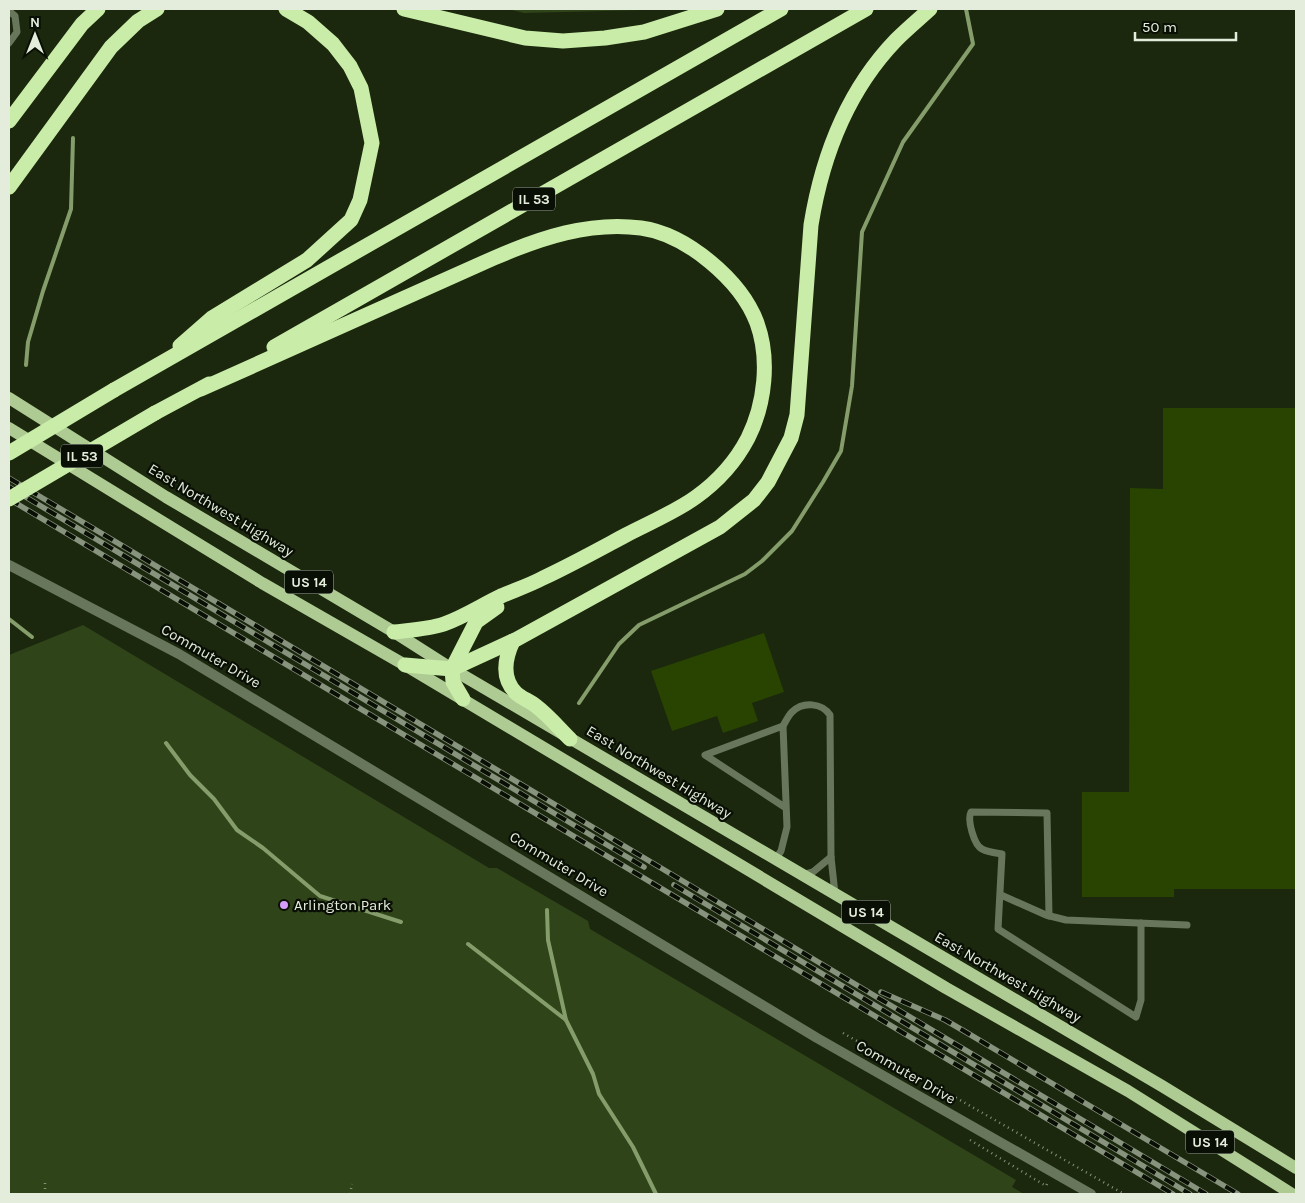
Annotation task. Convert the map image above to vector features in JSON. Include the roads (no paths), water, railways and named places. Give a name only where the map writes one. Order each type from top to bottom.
[{"type":"highway","points":[[9,121],[82,24],[98,9]]},
{"type":"highway","points":[[9,187],[83,83],[112,47],[138,21],[156,9]]},
{"type":"highway","points":[[152,369],[212,318],[307,260],[350,220],[360,200],[372,143],[361,88],[350,66],[333,44],[308,22],[286,9]]},
{"type":"highway","points":[[404,9],[525,38],[563,41],[605,38],[644,32],[717,9]]},
{"type":"highway","name":"IL 53","points":[[9,453],[114,390],[781,9]]},
{"type":"highway","name":"IL 53","points":[[9,499],[155,413],[866,9]]},
{"type":"highway","points":[[405,664],[452,669],[512,641],[720,527],[754,500],[768,482],[791,438],[797,415],[815,201],[824,166],[835,135],[870,72],[896,40],[930,9]]},
{"type":"highway","points":[[200,389],[531,242],[569,232],[602,226],[642,228],[688,246],[708,259],[727,278],[744,300],[757,323],[762,346],[764,371],[762,399],[756,419],[747,439],[734,460],[717,480],[694,499],[541,579],[444,624],[394,632]]},
{"type":"highway","points":[[463,699],[453,682],[452,669],[476,622],[541,579]]},
{"type":"highway","points":[[512,641],[506,660],[508,681],[516,693],[535,706],[570,739]]},
{"type":"main road","name":"East Northwest Highway","points":[[9,398],[166,497],[394,632],[452,669],[1155,1082],[1296,1168]]},
{"type":"main road","name":"US 14","points":[[9,428],[262,583],[405,664],[946,988],[1128,1091],[1292,1194]]},
{"type":"main road","points":[[756,873],[775,860]]},
{"type":"street","name":"Commuter Drive","points":[[9,565],[180,654],[817,1038],[1091,1194]]},
{"type":"lane","points":[[9,11],[15,16],[17,32],[9,43]]},
{"type":"lane","points":[[775,860],[780,851],[787,828],[783,726],[792,711],[804,705],[818,705],[827,709],[830,715],[831,857],[835,894]]},
{"type":"lane","points":[[783,726],[705,755],[786,808]]},
{"type":"lane","points":[[1049,916],[1047,813],[971,812],[969,817],[970,825],[978,846],[984,850],[1002,854],[998,929],[1136,1017],[1141,1000],[1141,923]]},
{"type":"lane","points":[[802,875],[814,872],[831,857]]},
{"type":"lane","points":[[1001,895],[1049,916],[1066,920],[1187,925]]},
{"type":"waterway","points":[[579,703],[619,644],[639,625],[745,574],[762,561],[792,531],[841,451],[852,386],[862,232],[903,142],[973,44],[966,9]]},
{"type":"waterway","points":[[26,365],[28,342],[71,209],[73,138]]},
{"type":"waterway","points":[[9,619],[32,637]]},
{"type":"waterway","points":[[166,743],[190,775],[214,799],[237,830],[263,848],[320,896],[401,922]]},
{"type":"waterway","points":[[547,910],[548,940],[566,1020],[593,1074],[599,1094],[633,1147],[656,1194]]},
{"type":"waterway","points":[[468,944],[566,1020]]},
{"type":"railway","points":[[9,478],[1206,1194]]},
{"type":"railway","points":[[9,487],[644,867]]},
{"type":"railway","points":[[9,499],[1173,1194]]},
{"type":"railway","points":[[674,885],[1190,1194]]},
{"type":"railway","points":[[881,992],[945,1020],[1238,1194]]},
{"type":"place","name":"Arlington Park","points":[[284,905]]}]
